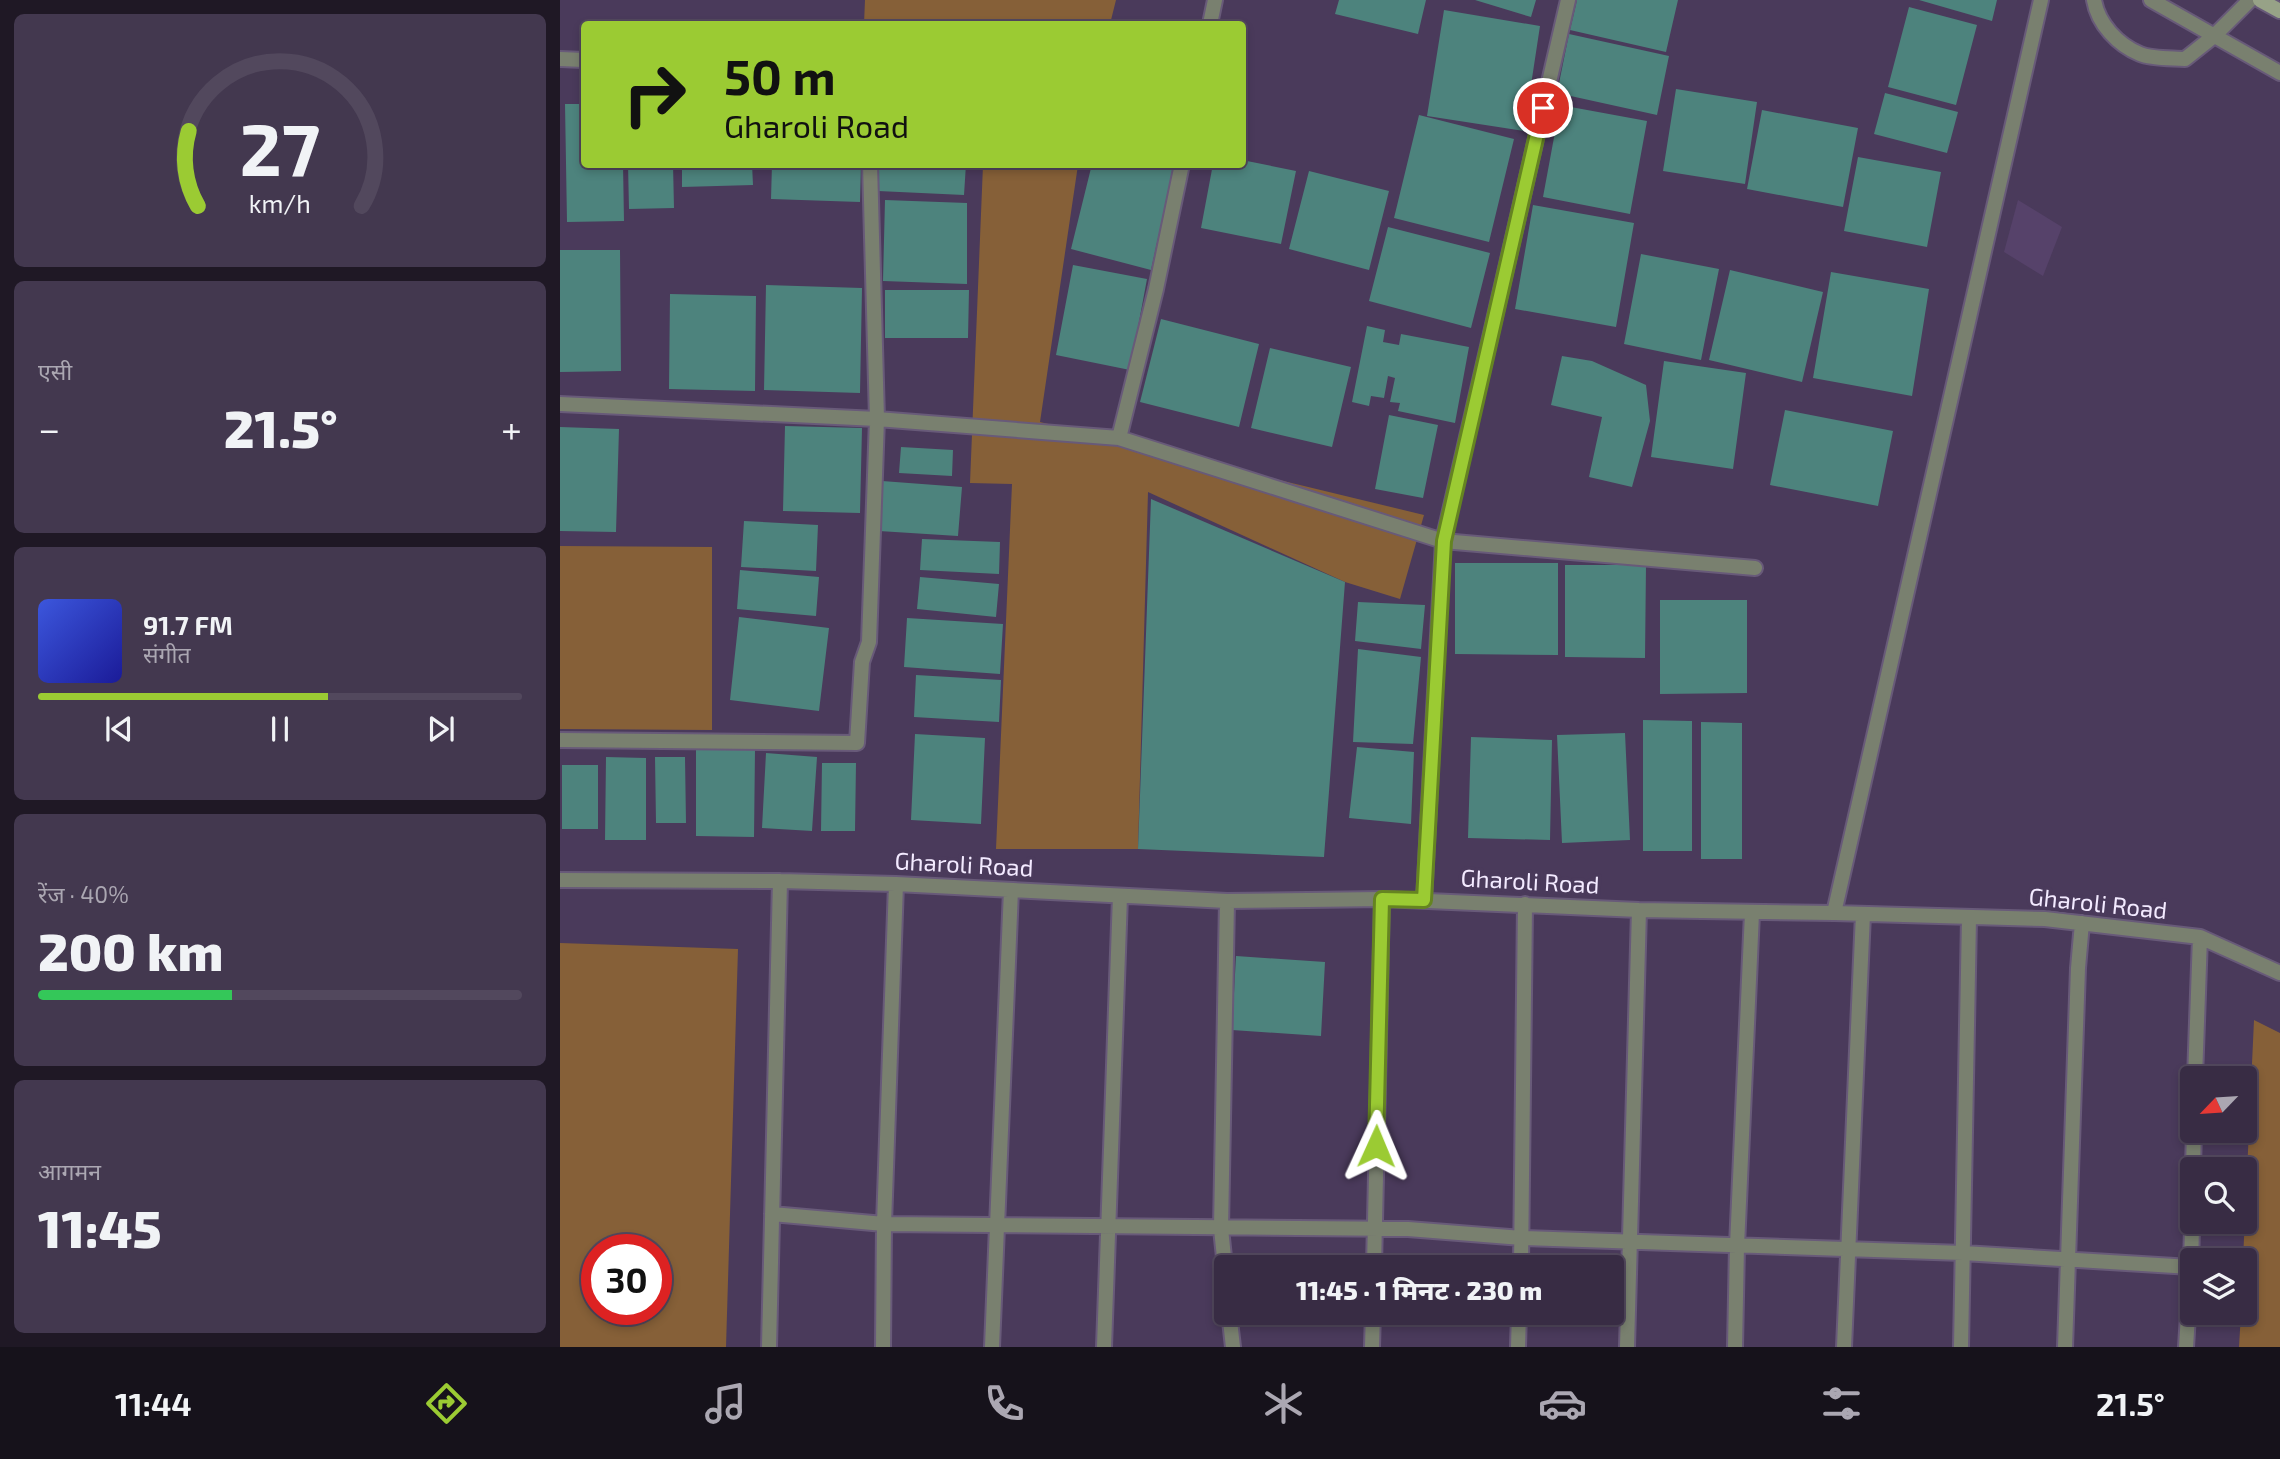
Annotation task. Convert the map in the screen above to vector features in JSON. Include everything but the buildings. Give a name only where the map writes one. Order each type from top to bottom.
[{"type":"main road","points":[[2260,0],[2280,11]]},
{"type":"street","points":[[1211,21],[1215,0]]},
{"type":"street","points":[[1424,900],[1444,541],[1568,0]]},
{"type":"street","points":[[1835,913],[2041,0]]},
{"type":"street","points":[[2094,0],[2096,10],[2109,33],[2141,54],[2185,59],[2214,36],[2250,0]]},
{"type":"street","points":[[2151,0],[2280,73]]},
{"type":"street","points":[[560,59],[581,60]]},
{"type":"street","points":[[560,740],[857,743],[862,662],[869,642],[877,419],[870,168]]},
{"type":"street","points":[[1119,438],[1156,289],[1181,168]]},
{"type":"street","points":[[560,404],[877,419],[1119,438],[1444,541],[1755,568]]},
{"type":"street","name":"Gharoli Road","points":[[560,880],[896,884],[1227,901],[1382,899],[1639,910],[2045,919],[2200,937],[2280,973]]},
{"type":"street","points":[[769,1347],[780,881]]},
{"type":"street","points":[[883,1347],[884,1224],[896,884]]},
{"type":"street","points":[[992,1347],[1011,890]]},
{"type":"street","points":[[1104,1347],[1120,896]]},
{"type":"street","points":[[1374,1255],[1382,899]]},
{"type":"street","points":[[1224,1255],[1221,1229],[1227,901]]},
{"type":"street","points":[[1521,1255],[1525,904]]},
{"type":"street","points":[[1628,1347],[1639,910]]},
{"type":"street","points":[[1735,1347],[1752,913]]},
{"type":"street","points":[[1843,1347],[1863,914]]},
{"type":"street","points":[[1961,1347],[1969,918]]},
{"type":"street","points":[[2065,1347],[2078,968],[2082,923]]},
{"type":"street","points":[[2195,1066],[2200,937]]},
{"type":"street","points":[[772,1214],[884,1224],[1221,1229],[1375,1228],[1522,1238],[1963,1252],[2180,1266]]},
{"type":"street","points":[[1230,1325],[1233,1347]]},
{"type":"street","points":[[1372,1347],[1373,1325]]},
{"type":"street","points":[[1518,1347],[1519,1325]]},
{"type":"street","points":[[2186,1347],[2187,1325]]},
{"type":"shaded area","points":[[865,0],[1116,0],[1111,21],[864,21]]},
{"type":"shaded area","points":[[983,168],[1078,168],[1040,422],[1424,515],[1400,599],[1345,582],[1148,492],[1138,849],[996,849],[1012,484],[970,483]]},
{"type":"shaded area","points":[[2018,200],[2062,227],[2043,276],[2004,252]]},
{"type":"shaded area","points":[[560,546],[712,547],[712,730],[560,729]]},
{"type":"shaded area","points":[[560,943],[738,949],[726,1347],[560,1347]]},
{"type":"shaded area","points":[[2254,1020],[2280,1033],[2280,1347],[2239,1347],[2240,1325],[2257,1325],[2257,1248],[2244,1248],[2244,1234],[2257,1234],[2257,1157],[2248,1157],[2248,1143],[2258,1143],[2258,1066],[2252,1066]]},
{"type":"route","points":[[1376,1146],[1382,899],[1424,900],[1444,541],[1543,108]]}]
